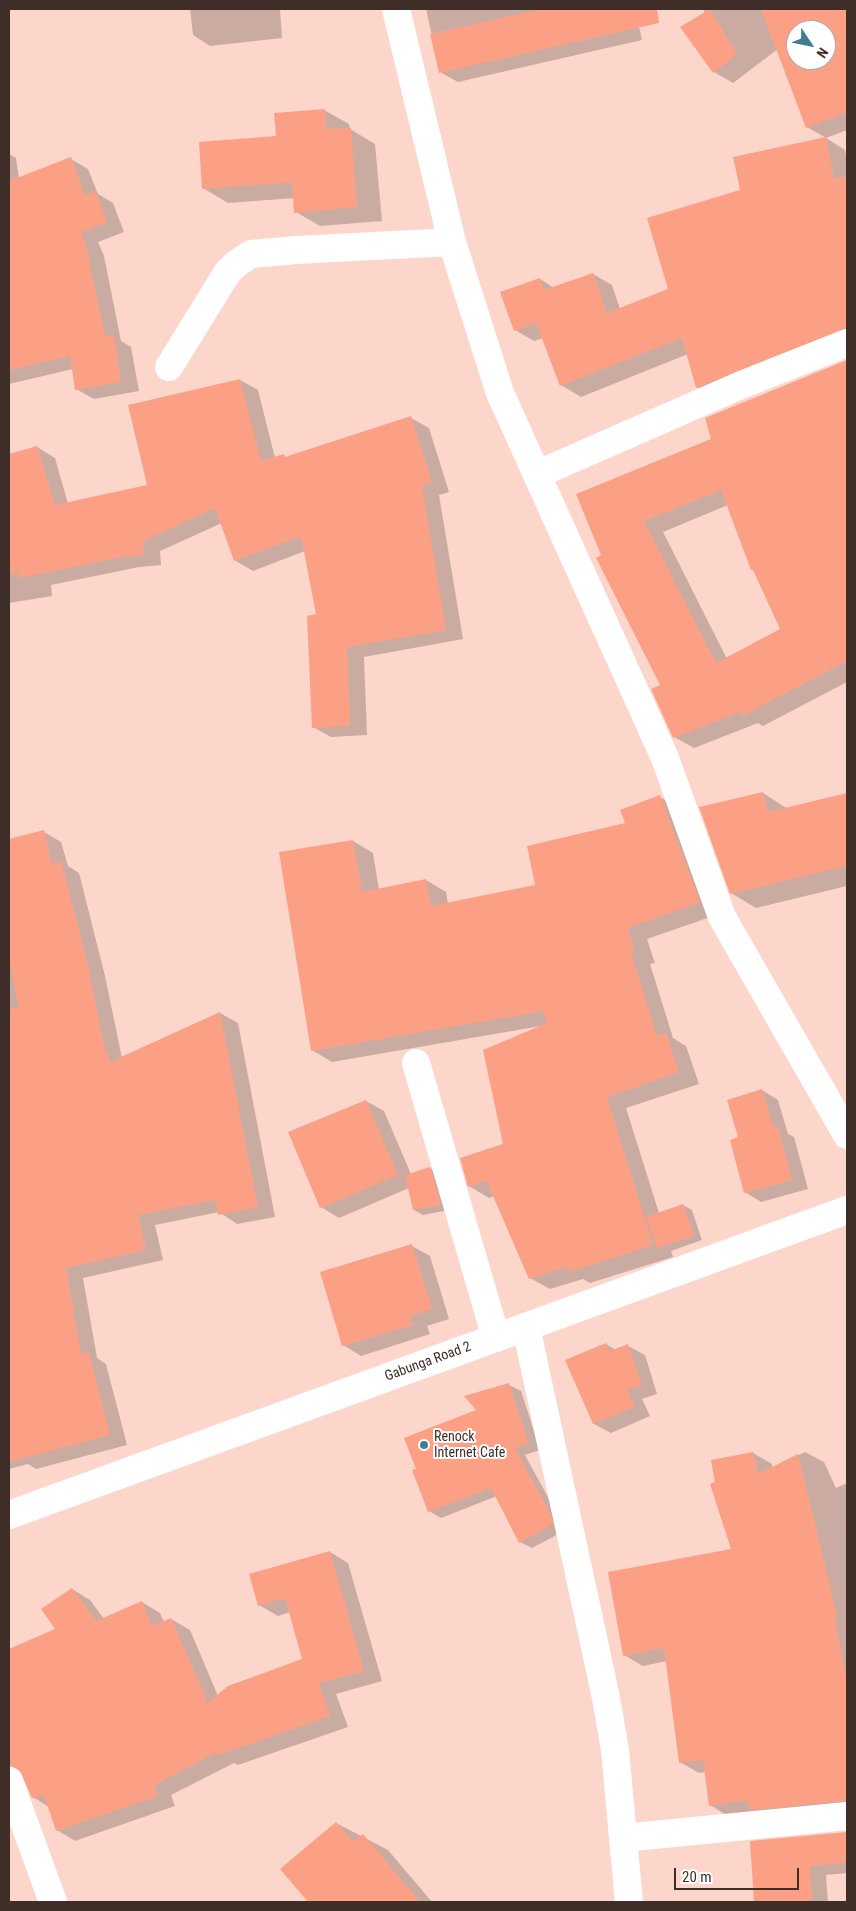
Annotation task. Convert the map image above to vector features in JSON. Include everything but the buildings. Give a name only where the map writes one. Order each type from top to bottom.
[{"type":"street","points":[[396,9],[452,242],[500,393],[665,758],[722,917],[847,1135]]},
{"type":"street","points":[[170,367],[227,273],[250,254],[452,242]]},
{"type":"street","points":[[538,474],[741,385],[847,343]]},
{"type":"street","points":[[416,1063],[496,1338]]},
{"type":"street","name":"Gabunga Road 2","points":[[9,1515],[847,1210]]},
{"type":"street","points":[[526,1326],[606,1698],[615,1750],[629,1902]]},
{"type":"street","points":[[9,1781],[53,1902]]},
{"type":"street","points":[[623,1838],[847,1816]]},
{"type":"place","name":"Renock Internet Cafe","points":[[424,1445]]}]
